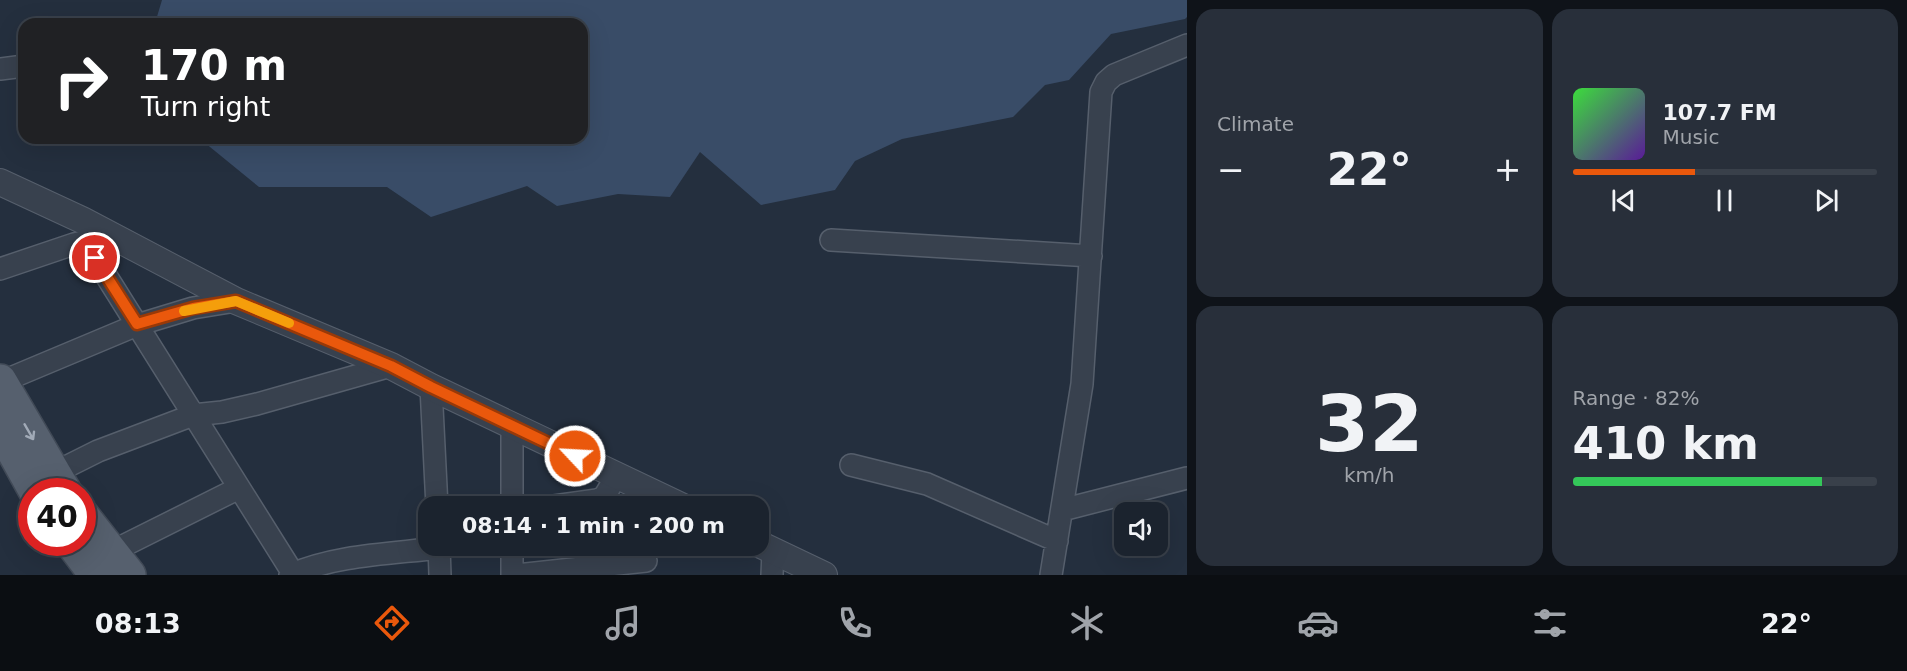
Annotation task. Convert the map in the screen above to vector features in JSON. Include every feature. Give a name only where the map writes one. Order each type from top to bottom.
[{"type":"main road","points":[[0,382],[47,478]]},
{"type":"main road","points":[[0,427],[44,478]]},
{"type":"main road","points":[[96,539],[112,567]]},
{"type":"main road","points":[[94,556],[112,567]]},
{"type":"street","points":[[1052,575],[1082,384],[1101,92],[1106,82],[1114,75],[1187,45]]},
{"type":"street","points":[[0,69],[18,67]]},
{"type":"street","points":[[0,182],[236,301],[391,366],[660,496]]},
{"type":"street","points":[[0,269],[85,242],[113,237]]},
{"type":"street","points":[[831,240],[1091,256]]},
{"type":"street","points":[[85,242],[292,574],[312,566],[339,560],[418,550]]},
{"type":"street","points":[[0,382],[137,324],[193,308],[236,301]]},
{"type":"street","points":[[62,478],[98,451],[193,414],[222,412],[257,404],[391,366]]},
{"type":"street","points":[[431,387],[436,496]]},
{"type":"street","points":[[512,426],[512,496]]},
{"type":"street","points":[[851,465],[927,484],[1057,541]]},
{"type":"street","points":[[605,496],[617,475]]},
{"type":"street","points":[[1062,510],[1187,478]]},
{"type":"street","points":[[112,567],[239,488]]},
{"type":"street","points":[[439,556],[440,575]]},
{"type":"street","points":[[512,556],[512,575]]},
{"type":"street","points":[[768,556],[824,575]]},
{"type":"street","points":[[517,575],[646,561]]},
{"type":"water","points":[[162,0],[1187,0],[1185,19],[1111,34],[1069,80],[1045,85],[1013,117],[902,139],[855,161],[835,190],[761,205],[700,152],[670,197],[618,194],[557,206],[527,186],[431,217],[387,187],[259,187],[206,144],[588,144],[588,18],[157,18]]},
{"type":"slow traffic","points":[[184,311],[236,301],[289,323]]},
{"type":"route","points":[[95,258],[137,324],[193,308],[236,301],[391,366],[575,456]]}]
